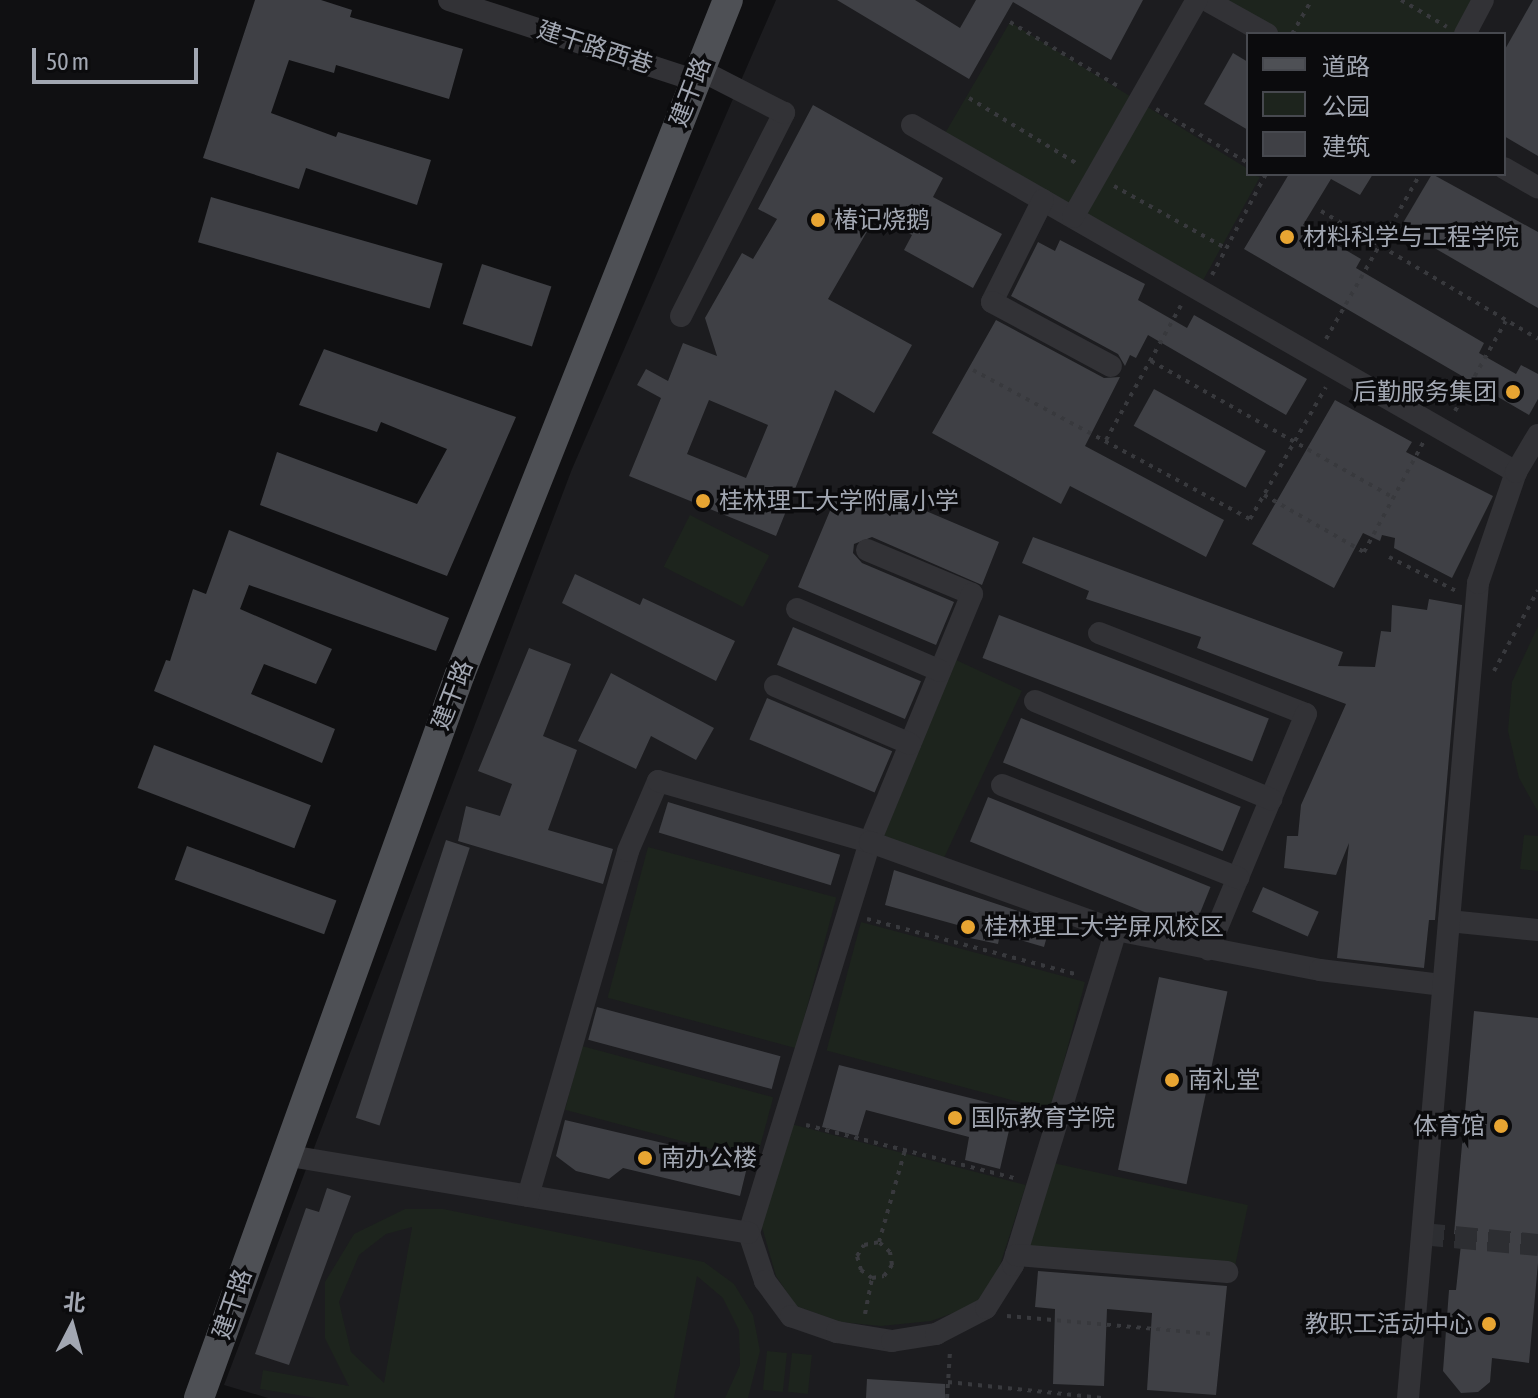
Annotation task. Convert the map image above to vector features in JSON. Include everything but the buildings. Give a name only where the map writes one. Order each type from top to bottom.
[{"type":"main road","name":"建干路","points":[[199,1398],[284,1155],[460,674],[728,0]]},
{"type":"lane","name":"建干路西巷","points":[[449,0],[696,75],[784,113],[681,316]]},
{"type":"lane","points":[[1073,217],[1197,0]]},
{"type":"lane","points":[[1206,0],[1263,32]]},
{"type":"lane","points":[[1463,32],[1483,0]]},
{"type":"lane","points":[[912,125],[1316,356],[1442,422],[1516,472]]},
{"type":"lane","points":[[1506,169],[1538,188]]},
{"type":"lane","points":[[1043,200],[992,302],[1111,366]]},
{"type":"lane","points":[[1408,1398],[1478,583],[1516,472],[1538,435]]},
{"type":"lane","points":[[867,550],[972,594],[870,842],[749,1233],[765,1281],[791,1316],[837,1332],[892,1341],[936,1334],[986,1308],[1016,1255],[1116,930]]},
{"type":"lane","points":[[797,609],[940,671]]},
{"type":"lane","points":[[1099,633],[1306,714],[1208,949]]},
{"type":"lane","points":[[775,686],[910,744]]},
{"type":"lane","points":[[1035,701],[1271,799]]},
{"type":"lane","points":[[528,1196],[628,851],[658,781],[870,842],[1116,930],[1320,970],[1443,985]]},
{"type":"lane","points":[[1002,785],[1238,878]]},
{"type":"lane","points":[[1449,921],[1538,930]]},
{"type":"lane","points":[[284,1155],[749,1233]]},
{"type":"lane","points":[[1016,1255],[1227,1272]]},
{"type":"path","points":[[1293,32],[1312,0]]},
{"type":"path","points":[[1401,0],[1458,32]]},
{"type":"path","points":[[1106,440],[1265,176]]},
{"type":"path","points":[[1316,356],[1419,176]]},
{"type":"path","points":[[1321,211],[1538,339]]},
{"type":"path","points":[[1264,495],[1364,552],[1394,498],[1506,321]]},
{"type":"path","points":[[1151,361],[1394,498]]},
{"type":"path","points":[[973,370],[1250,519],[1331,378]]},
{"type":"path","points":[[1389,557],[1471,598]]},
{"type":"path","points":[[1494,671],[1538,590]]},
{"type":"path","points":[[847,914],[1101,980]]},
{"type":"path","points":[[792,1121],[1029,1182]]},
{"type":"path","points":[[879,1242],[905,1150]]},
{"type":"path","points":[[879,1242],[890,1252],[892,1265],[884,1276],[872,1278],[861,1270],[857,1256],[864,1245],[879,1242]]},
{"type":"path","points":[[864,1320],[872,1278]]},
{"type":"path","points":[[986,1308],[1002,1315],[1214,1334]]},
{"type":"path","points":[[947,1398],[952,1326]]},
{"type":"path","points":[[948,1382],[1104,1398]]},
{"type":"shaded area","name":"桂林理工大学屏风校区","points":[[776,0],[1538,0],[1538,1394],[1532,1398],[268,1398],[224,1385],[572,469]]},
{"type":"green space","points":[[1223,0],[1474,0],[1457,32],[1279,32]]},
{"type":"green space","points":[[1010,22],[1246,168],[1246,176],[1260,177],[1201,284],[944,135]]},
{"type":"green space","points":[[690,515],[769,555],[743,607],[664,567]]},
{"type":"green space","points":[[1538,626],[1538,812],[1519,778],[1508,731],[1512,682]]},
{"type":"green space","points":[[954,659],[1022,691],[942,863],[874,831]]},
{"type":"green space","points":[[1524,835],[1538,836],[1538,871],[1520,869]]},
{"type":"green space","points":[[648,847],[836,897],[796,1048],[608,998]]},
{"type":"green space","points":[[861,922],[1085,982],[1051,1111],[827,1050]]},
{"type":"green space","points":[[582,1046],[773,1097],[756,1161],[565,1110]]},
{"type":"green space","points":[[791,1124],[1026,1185],[1000,1265],[978,1304],[931,1321],[881,1326],[841,1322],[796,1306],[776,1276],[762,1227]]},
{"type":"green space","points":[[1053,1163],[1248,1205],[1235,1266],[1027,1249]]},
{"type":"green space","points":[[405,1209],[443,1209],[704,1262],[734,1284],[753,1315],[760,1351],[748,1398],[725,1398],[740,1365],[739,1330],[723,1298],[697,1276],[674,1398],[316,1398],[260,1389],[263,1370],[349,1386],[325,1338],[325,1282],[354,1234]],"holes":[[[412,1227],[384,1383],[351,1352],[339,1302],[359,1255],[386,1234]]]},
{"type":"green space","points":[[767,1351],[787,1353],[783,1392],[763,1390]]},
{"type":"green space","points":[[792,1353],[812,1355],[808,1394],[788,1392]]},
{"type":"tunnel","points":[[1422,1234],[1538,1245]]},
{"type":"place","name":"椿记烧鹅","points":[[818,220]]},
{"type":"place","name":"材料科学与工程学院","points":[[1287,237]]},
{"type":"place","name":"后勤服务集团","points":[[1513,392]]},
{"type":"place","name":"桂林理工大学附属小学","points":[[703,501]]},
{"type":"place","name":"桂林理工大学屏风校区","points":[[968,927]]},
{"type":"place","name":"南礼堂","points":[[1172,1080]]},
{"type":"place","name":"国际教育学院","points":[[955,1118]]},
{"type":"place","name":"体育馆","points":[[1501,1126]]},
{"type":"place","name":"南办公楼","points":[[645,1158]]},
{"type":"place","name":"教职工活动中心","points":[[1489,1324]]}]
